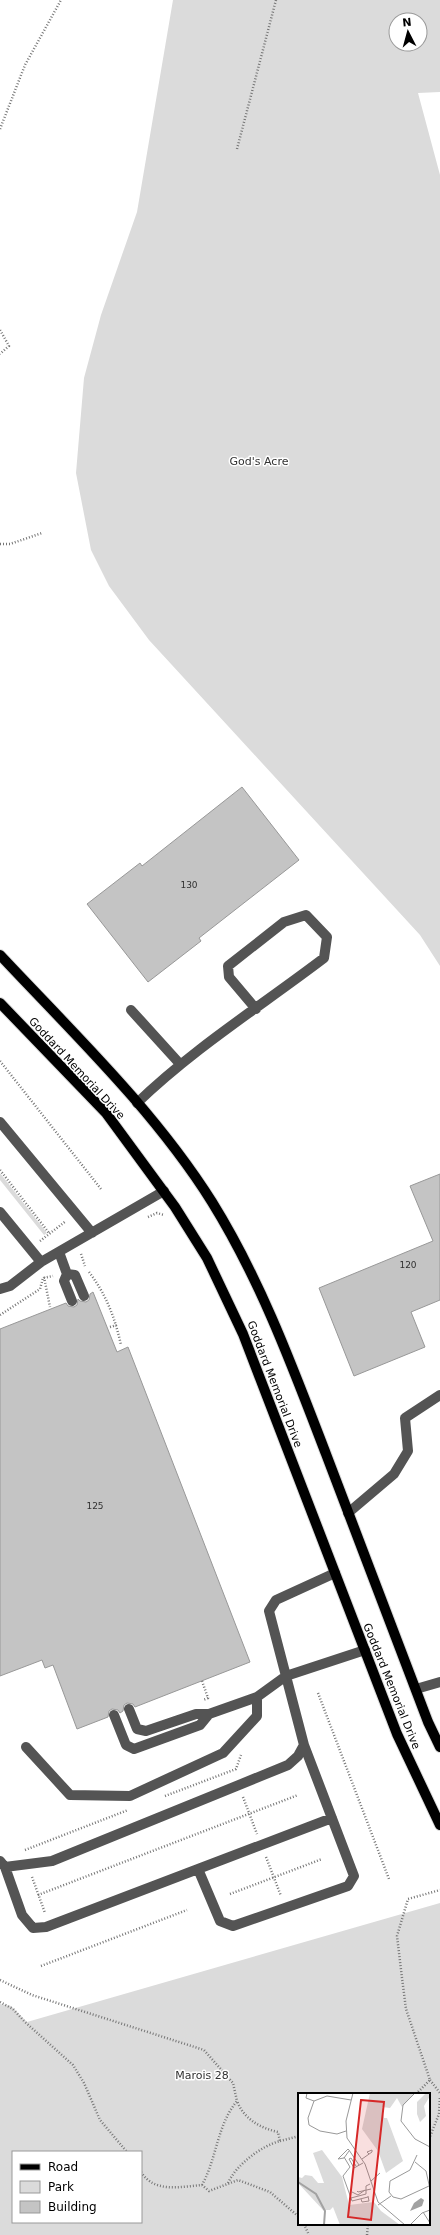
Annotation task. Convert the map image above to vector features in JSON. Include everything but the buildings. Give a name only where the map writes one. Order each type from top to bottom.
[{"type":"main road","name":"Goddard Memorial Drive","points":[[0,955],[152,1118],[212,1202],[254,1277],[293,1367],[416,1689],[440,1747]]},
{"type":"main road","name":"Goddard Memorial Drive","points":[[0,1003],[106,1113],[164,1191],[193,1234],[233,1309],[397,1734],[440,1825]]},
{"type":"lane","points":[[137,1103],[180,1064],[256,1009],[324,958],[327,937],[306,915],[284,922],[228,966],[229,977],[256,1009]]},
{"type":"lane","points":[[131,1010],[180,1064]]},
{"type":"lane","points":[[0,1122],[92,1233]]},
{"type":"lane","points":[[0,1289],[10,1286],[41,1262],[164,1191]]},
{"type":"lane","points":[[0,1212],[41,1262]]},
{"type":"lane","points":[[59,1252],[67,1274],[64,1281],[72,1301]]},
{"type":"lane","points":[[67,1274],[75,1275],[84,1296]]},
{"type":"lane","points":[[348,1513],[394,1474],[408,1451],[404,1418],[440,1394]]},
{"type":"lane","points":[[198,1869],[220,1921],[232,1926],[348,1886],[354,1876],[304,1745],[268,1611],[276,1600],[335,1573]]},
{"type":"lane","points":[[129,1709],[137,1729],[146,1731],[196,1714],[209,1714],[257,1696],[286,1676],[365,1650]]},
{"type":"lane","points":[[416,1689],[440,1682]]},
{"type":"lane","points":[[26,1747],[70,1795],[130,1796],[223,1753],[257,1716],[257,1696]]},
{"type":"lane","points":[[114,1715],[126,1745],[134,1749],[200,1726],[209,1714]]},
{"type":"lane","points":[[304,1745],[298,1756],[288,1765],[52,1861],[2,1864],[22,1914],[33,1928],[50,1926],[332,1818]]},
{"type":"path","points":[[0,129],[25,65],[61,0]]},
{"type":"path","points":[[238,149],[276,0]]},
{"type":"path","points":[[0,330],[9,346],[0,354]]},
{"type":"path","points":[[0,544],[10,544],[42,533]]},
{"type":"path","points":[[0,1061],[101,1189]]},
{"type":"path","points":[[0,1170],[49,1233]]},
{"type":"path","points":[[145,1218],[157,1213],[167,1217]]},
{"type":"path","points":[[36,1244],[67,1220]]},
{"type":"path","points":[[87,1250],[81,1254],[85,1265],[100,1285],[117,1325],[121,1345]]},
{"type":"path","points":[[44,1277],[48,1276],[56,1278]]},
{"type":"path","points":[[44,1277],[50,1307]]},
{"type":"path","points":[[0,1315],[40,1289],[44,1277]]},
{"type":"path","points":[[110,1327],[117,1325]]},
{"type":"path","points":[[196,1702],[208,1698],[202,1681]]},
{"type":"path","points":[[318,1693],[389,1879]]},
{"type":"path","points":[[243,1795],[258,1834]]},
{"type":"path","points":[[38,1895],[298,1795]]},
{"type":"path","points":[[266,1857],[285,1908]]},
{"type":"path","points":[[230,1894],[322,1859]]},
{"type":"path","points":[[31,1874],[50,1926]]},
{"type":"path","points":[[440,1890],[408,1899],[397,1936],[406,2009],[430,2080],[440,2093]]},
{"type":"path","points":[[41,1966],[187,1910]]},
{"type":"path","points":[[0,1980],[32,1995],[204,2050],[233,2083],[237,2101],[246,2117],[266,2130],[278,2132],[280,2141]]},
{"type":"path","points":[[0,2002],[13,2008],[24,2021],[73,2065],[84,2083],[100,2120],[126,2151]]},
{"type":"path","points":[[417,2093],[430,2080]]},
{"type":"path","points":[[430,2136],[439,2114],[440,2096]]},
{"type":"path","points":[[202,2184],[209,2171],[216,2143],[231,2108],[237,2101]]},
{"type":"path","points":[[228,2183],[231,2176],[251,2156],[280,2141],[298,2136]]},
{"type":"path","points":[[142,2174],[146,2180],[155,2185],[173,2188],[202,2184]]},
{"type":"path","points":[[202,2184],[209,2191],[238,2180],[263,2188],[298,2216]]},
{"type":"path","points":[[304,2225],[309,2235]]},
{"type":"path","points":[[367,2235],[368,2225]]},
{"type":"green space","name":"God's Acre","points":[[173,0],[440,0],[440,92],[418,93],[440,175],[440,966],[420,935],[149,640],[109,586],[91,550],[76,473],[84,378],[101,315],[137,212]]},
{"type":"green space","points":[[0,1173],[47,1233],[44,1235],[0,1180]]},
{"type":"green space","name":"Marois 28","points":[[440,1903],[440,2235],[0,2235],[0,2004],[11,2006],[27,2022]]}]
